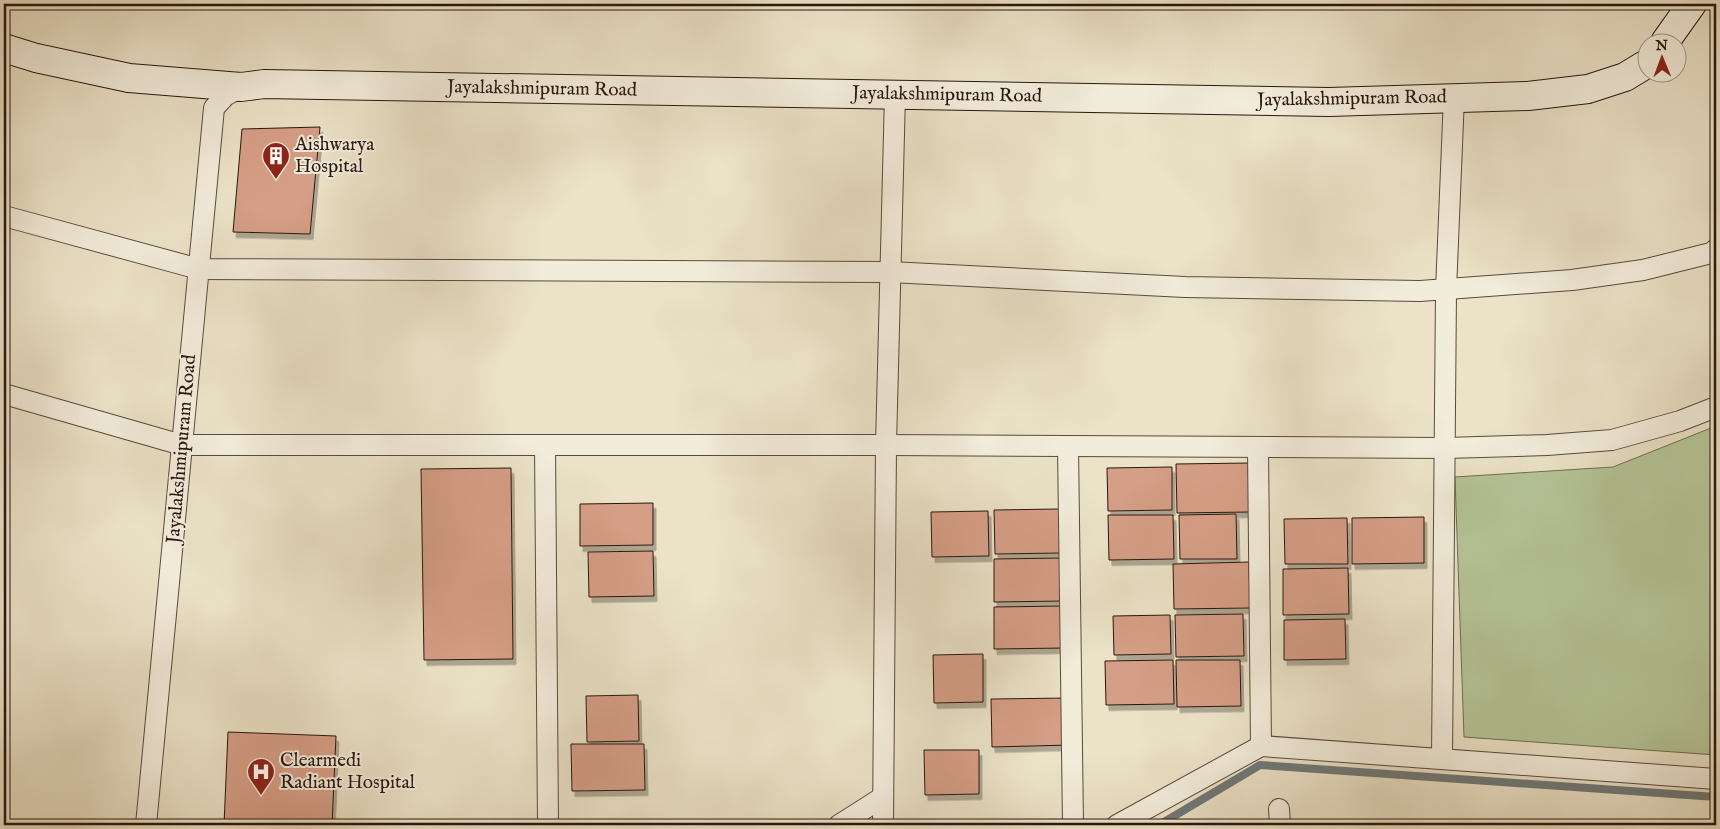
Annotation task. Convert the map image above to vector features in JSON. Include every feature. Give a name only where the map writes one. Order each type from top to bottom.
[{"type":"street","points":[[1672,32],[1692,4]]},
{"type":"street","name":"Jayalakshmipuram Road","points":[[4,48],[36,58],[129,78],[241,87],[264,84],[1328,102],[1528,96],[1588,89],[1625,77],[1638,69]]},
{"type":"street","name":"Jayalakshmipuram Road","points":[[146,825],[214,108],[225,96],[241,87]]},
{"type":"street","points":[[883,825],[886,445],[895,95]]},
{"type":"street","points":[[1442,759],[1446,290],[1454,97]]},
{"type":"street","points":[[4,216],[199,269],[890,272],[1185,287],[1420,291],[1572,280],[1643,270],[1711,253],[1716,249]]},
{"type":"street","points":[[4,394],[182,445],[886,445],[1446,448],[1547,445],[1612,440],[1680,420],[1716,406]]},
{"type":"street","points":[[545,445],[548,825]]},
{"type":"street","points":[[1068,446],[1074,825]]},
{"type":"street","points":[[1258,447],[1261,746]]},
{"type":"street","points":[[1118,825],[1261,746],[1716,779]]},
{"type":"street","points":[[840,825],[883,796]]},
{"type":"green space","points":[[1716,426],[1716,755],[1464,737],[1455,477],[1613,467]]},
{"type":"building","name":"Aishwarya Hospital","points":[[320,127],[310,234],[233,232],[242,129]]},
{"type":"building","points":[[1249,463],[1249,512],[1177,513],[1176,464]]},
{"type":"building","points":[[1172,467],[1172,510],[1108,511],[1107,468]]},
{"type":"building","points":[[511,468],[513,659],[424,660],[421,469]]},
{"type":"building","points":[[653,503],[653,545],[580,546],[580,504]]},
{"type":"building","points":[[1059,509],[1060,553],[995,554],[994,510]]},
{"type":"building","points":[[988,511],[989,556],[932,557],[931,512]]},
{"type":"building","points":[[1236,514],[1237,559],[1180,559],[1179,515]]},
{"type":"building","points":[[1108,515],[1173,515],[1174,559],[1109,560]]},
{"type":"building","points":[[1424,517],[1424,563],[1352,564],[1352,518]]},
{"type":"building","points":[[1347,518],[1348,564],[1285,564],[1284,519]]},
{"type":"building","points":[[653,551],[654,596],[589,597],[588,552]]},
{"type":"building","points":[[1064,558],[1065,601],[994,602],[994,559]]},
{"type":"building","points":[[1249,562],[1250,608],[1174,609],[1173,564]]},
{"type":"building","points":[[1348,568],[1349,614],[1283,615],[1283,569]]},
{"type":"building","points":[[1064,606],[1065,648],[994,649],[994,607]]},
{"type":"building","points":[[1243,614],[1244,656],[1176,657],[1175,615]]},
{"type":"building","points":[[1170,615],[1171,654],[1114,655],[1113,616]]},
{"type":"building","points":[[1345,619],[1346,659],[1284,660],[1284,620]]},
{"type":"building","points":[[983,654],[983,702],[934,703],[933,655]]},
{"type":"building","points":[[1173,660],[1174,704],[1106,705],[1105,661]]},
{"type":"building","points":[[1176,660],[1240,660],[1241,706],[1177,707]]},
{"type":"building","points":[[638,695],[639,741],[587,742],[586,696]]},
{"type":"building","points":[[1070,698],[1071,745],[992,747],[991,699]]},
{"type":"building","points":[[228,732],[336,736],[332,825],[224,825]]},
{"type":"building","points":[[571,744],[644,744],[645,790],[572,791]]},
{"type":"building","points":[[924,750],[979,750],[979,794],[925,795]]},
{"type":"waterway","points":[[1159,825],[1260,765],[1716,797]]},
{"type":"place","name":"Aishwarya Hospital","points":[[276,180]]},
{"type":"place","name":"Clearmedi Radiant Hospital","points":[[261,796]]}]
